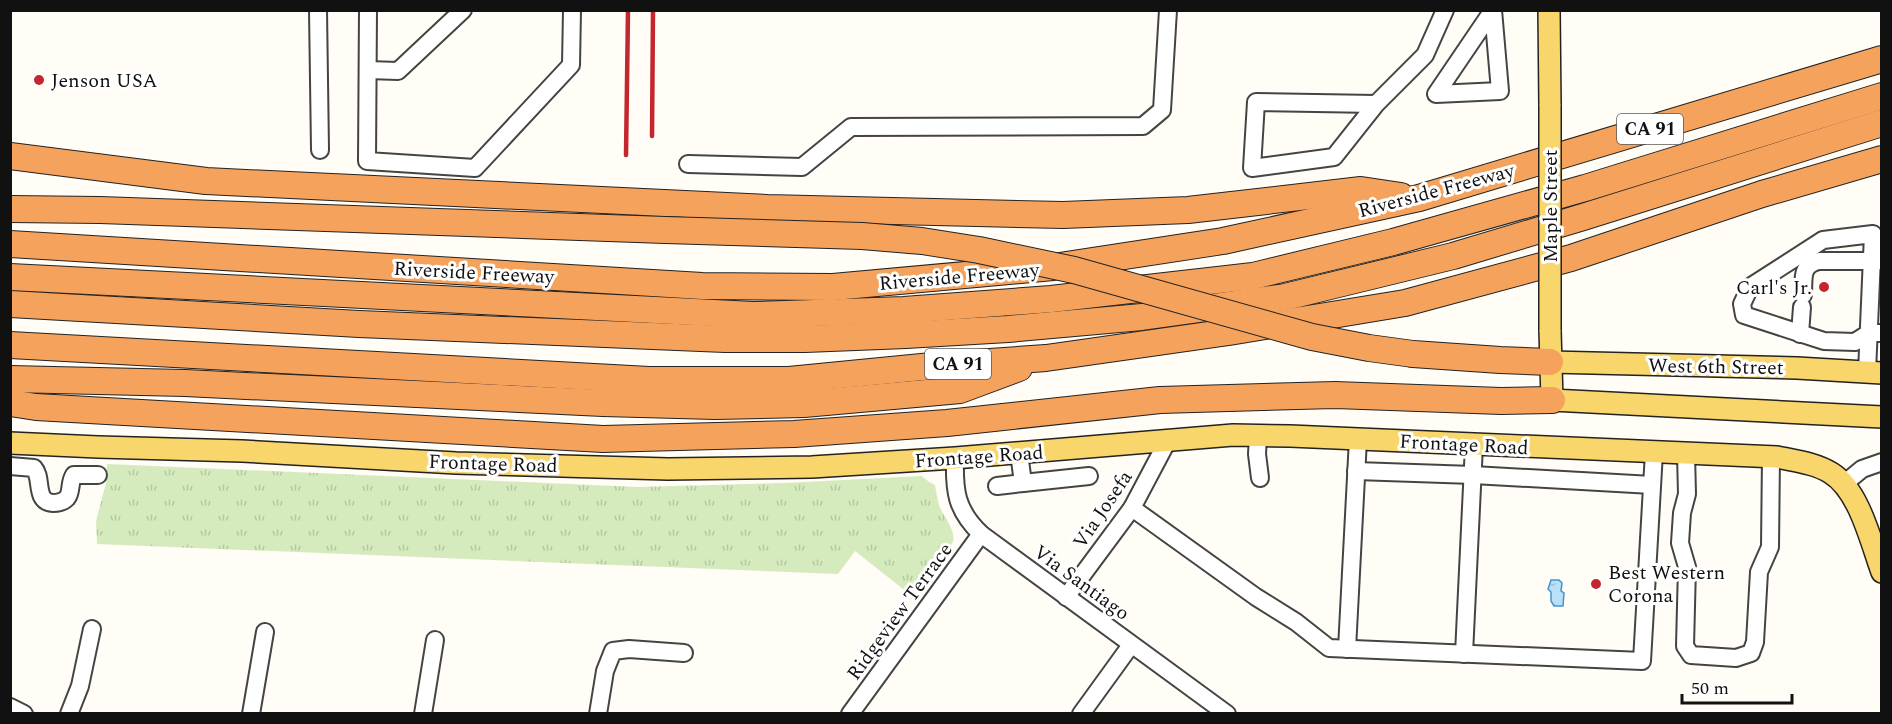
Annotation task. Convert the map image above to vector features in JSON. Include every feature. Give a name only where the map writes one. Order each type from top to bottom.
[{"type":"highway","name":"Riverside Freeway","points":[[10,244],[702,286],[833,287],[1064,265],[1223,241],[1419,198],[1881,59]]},
{"type":"highway","points":[[10,277],[753,315],[904,310],[1051,299],[1253,276],[1393,242],[1585,188],[1881,96]]},
{"type":"highway","points":[[10,304],[359,324],[725,339],[906,335],[1142,317],[1285,297],[1453,256],[1881,123]]},
{"type":"highway","points":[[10,156],[206,181],[766,208],[1063,215],[1188,210],[1360,190],[1419,198]]},
{"type":"highway","name":"CA 91","points":[[10,345],[649,380],[789,380],[1046,358],[1241,330],[1405,303],[1571,258],[1762,194],[1881,159]]},
{"type":"highway","points":[[10,209],[112,210],[862,236],[979,250],[1074,270],[1312,337],[1369,348],[1413,354],[1550,362]]},
{"type":"highway","points":[[10,379],[185,383],[603,403],[716,406],[804,404],[960,390],[1046,358]]},
{"type":"highway","points":[[10,403],[36,407],[603,439],[794,434],[947,423],[1170,400],[1335,395],[1502,401],[1552,400]]},
{"type":"main road","name":"Maple Street","points":[[1549,10],[1552,400]]},
{"type":"main road","name":"West 6th Street","points":[[1550,362],[1874,372]]},
{"type":"main road","name":"West 6th Street","points":[[1552,400],[1881,417]]},
{"type":"main road","name":"Frontage Road","points":[[10,443],[668,469],[812,466],[955,458],[1233,435],[1258,435],[1771,457],[1807,463],[1830,472],[1845,483]]},
{"type":"main road","points":[[1845,483],[1864,521],[1881,572]]},
{"type":"street","points":[[318,10],[320,150]]},
{"type":"street","points":[[368,10],[367,161],[475,168],[571,65],[572,10]]},
{"type":"street","points":[[368,70],[398,71],[463,10]]},
{"type":"street","points":[[688,164],[802,167],[851,127],[1143,126],[1162,110],[1167,10]]},
{"type":"street","points":[[1376,104],[1256,102],[1252,168],[1334,157],[1376,104],[1425,55],[1444,10]]},
{"type":"street","points":[[1493,10],[1500,91],[1437,94],[1493,10]]},
{"type":"street","points":[[1874,372],[1877,261],[1873,234],[1823,240],[1750,287],[1742,304],[1744,315],[1824,341],[1855,342],[1875,333]]},
{"type":"street","points":[[1800,334],[1804,272],[1808,265],[1819,261],[1877,261]]},
{"type":"street","points":[[1258,435],[1257,453],[1260,478]]},
{"type":"street","points":[[1347,649],[1358,439]]},
{"type":"street","name":"Via Josefa","points":[[1066,597],[1132,508],[1168,440]]},
{"type":"street","points":[[1464,654],[1474,445]]},
{"type":"street","points":[[1132,508],[1256,597],[1296,622],[1329,648],[1642,661],[1654,452]]},
{"type":"street","points":[[1019,453],[1023,483]]},
{"type":"street","points":[[1686,454],[1687,494],[1682,513],[1680,543],[1687,567],[1685,646],[1691,655],[1736,658],[1751,653],[1755,642],[1759,572],[1770,547],[1771,457]]},
{"type":"street","name":"Via Santiago","points":[[955,458],[957,498],[969,522],[981,534],[1227,714]]},
{"type":"street","points":[[1845,483],[1862,469],[1881,462]]},
{"type":"street","points":[[10,466],[34,468],[39,474],[40,493],[52,503],[68,497],[74,475],[98,475]]},
{"type":"street","points":[[1356,471],[1652,485]]},
{"type":"street","points":[[997,486],[1089,476]]},
{"type":"street","name":"Ridgeview Terrace","points":[[850,714],[981,534]]},
{"type":"street","points":[[69,714],[80,686],[92,629]]},
{"type":"street","points":[[251,714],[266,632]]},
{"type":"street","points":[[423,714],[435,640]]},
{"type":"street","points":[[1081,714],[1131,645]]},
{"type":"street","points":[[598,714],[605,670],[612,651],[629,649],[684,653]]},
{"type":"street","points":[[10,707],[24,714]]},
{"type":"green space","points":[[107,464],[638,487],[922,476],[935,485],[939,505],[953,532],[953,542],[913,592],[908,593],[855,551],[838,574],[97,544],[96,521],[106,483]]},
{"type":"water","points":[[1551,580],[1559,580],[1562,583],[1563,606],[1554,606],[1551,601],[1551,592],[1548,589]]},
{"type":"railway","points":[[626,155],[628,10]]},
{"type":"railway","points":[[652,136],[653,10]]},
{"type":"place","name":"Jenson USA","points":[[39,80]]},
{"type":"place","name":"Carl's Jr.","points":[[1824,287]]},
{"type":"place","name":"Best Western Corona","points":[[1596,584]]}]
